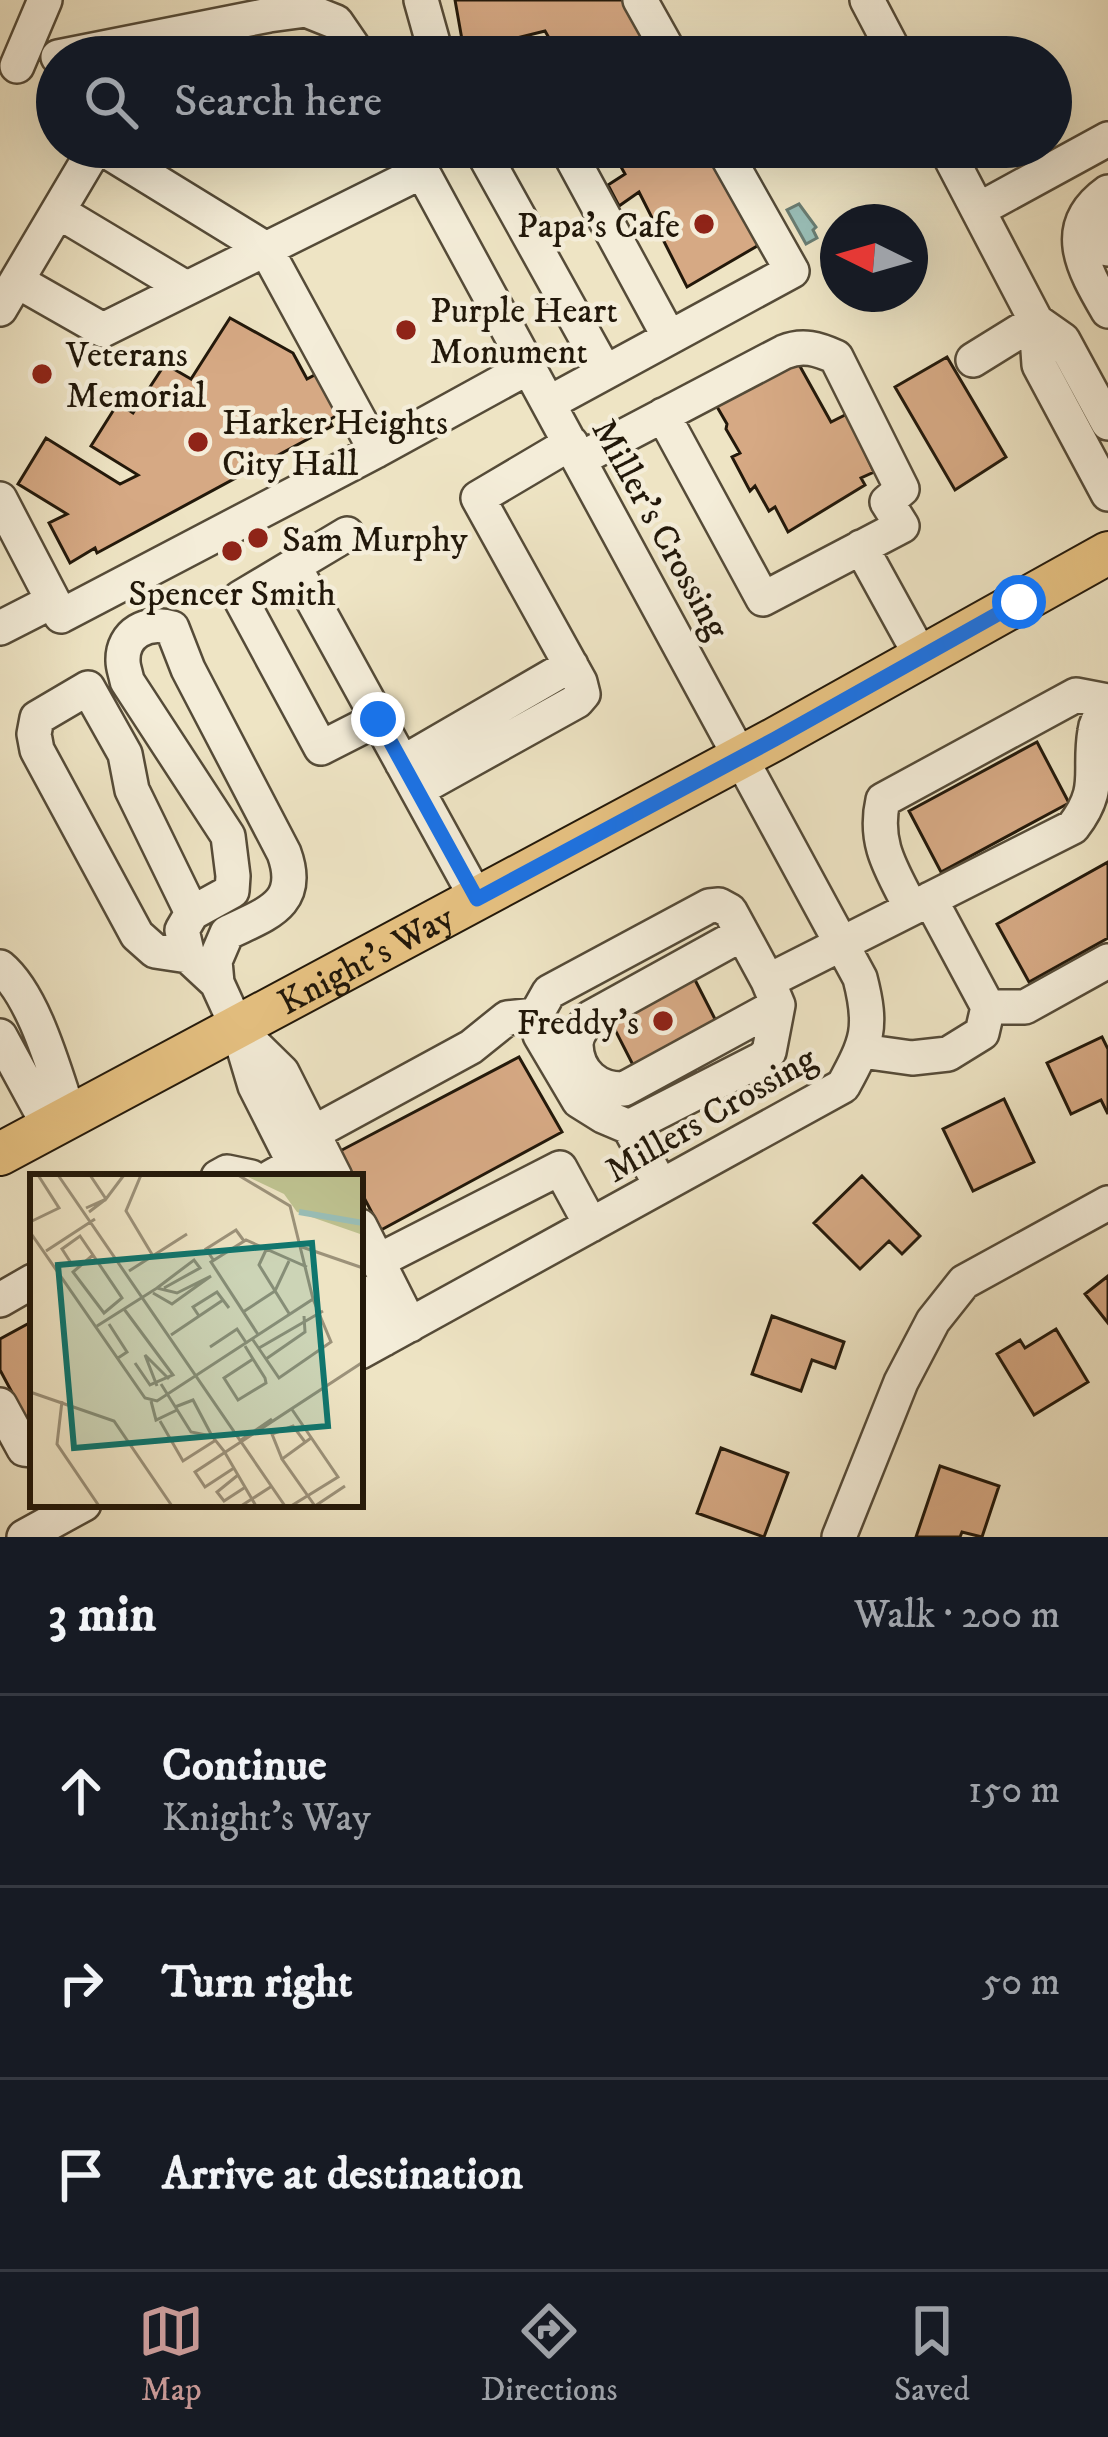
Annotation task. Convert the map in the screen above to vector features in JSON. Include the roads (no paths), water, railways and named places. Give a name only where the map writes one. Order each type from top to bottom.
[{"type":"main road","name":"Knight's Way","points":[[0,1154],[743,757],[1108,553]]},
{"type":"street","points":[[8,68],[45,0]]},
{"type":"street","points":[[421,0],[431,36]]},
{"type":"street","points":[[640,0],[660,36]]},
{"type":"street","points":[[867,0],[886,36]]},
{"type":"street","points":[[191,36],[306,10],[348,11]]},
{"type":"street","points":[[1072,159],[1108,139]]},
{"type":"street","points":[[85,168],[9,295],[103,330],[266,250],[401,168]]},
{"type":"street","points":[[132,168],[266,250],[376,451]]},
{"type":"street","name":"Miller's Crossing","points":[[421,168],[743,757]]},
{"type":"street","points":[[492,168],[605,372]]},
{"type":"street","points":[[577,168],[669,337]]},
{"type":"street","points":[[549,403],[792,271],[734,168]]},
{"type":"street","points":[[955,168],[1036,321],[1039,365],[1108,494]]},
{"type":"street","points":[[978,210],[1055,168]]},
{"type":"street","points":[[1108,192],[1088,206],[1079,234],[1086,274],[1108,311]]},
{"type":"street","points":[[59,212],[186,288]]},
{"type":"street","points":[[1108,218],[1108,248]]},
{"type":"street","points":[[973,360],[1036,321]]},
{"type":"street","points":[[1036,321],[1063,340],[1108,422]]},
{"type":"street","points":[[410,777],[571,664],[478,498],[664,415],[797,346],[836,357],[902,489],[887,502],[902,526],[763,599],[664,415]]},
{"type":"street","points":[[0,499],[61,616],[529,367]]},
{"type":"street","points":[[347,534],[240,598],[321,748],[378,719]]},
{"type":"street","points":[[860,548],[922,658]]},
{"type":"street","points":[[294,566],[477,899]]},
{"type":"street","points":[[0,628],[53,601]]},
{"type":"street","points":[[217,983],[188,956],[182,930],[192,913],[232,891],[229,836],[127,681],[122,657],[130,636],[143,626],[172,628],[291,872],[284,898],[273,910],[227,933],[215,961],[217,983],[289,1173]]},
{"type":"street","points":[[188,956],[155,951],[137,935],[37,750],[37,718],[88,688],[125,754],[132,790],[192,913]]},
{"type":"street","points":[[742,934],[590,1018],[576,1045],[595,1084],[624,1089],[842,943],[921,903],[1073,826],[1101,792],[1095,726],[1108,703],[1076,695],[883,800],[878,823],[882,849],[921,903],[988,1007],[982,1033],[948,1054],[912,1058],[862,1051]]},
{"type":"street","name":"Millers Crossing","points":[[385,1339],[843,1086],[862,1051],[869,1015],[860,978],[743,757]]},
{"type":"street","points":[[629,1127],[769,1052],[773,993],[730,911],[719,905],[709,906],[549,992],[536,1016],[540,1036],[579,1101],[629,1127],[661,1186]]},
{"type":"street","points":[[988,1007],[1025,1006],[1108,961]]},
{"type":"street","points":[[0,968],[11,976],[43,1036],[60,1122]]},
{"type":"street","points":[[289,1173],[313,1133],[471,1047],[507,1018],[536,1016]]},
{"type":"street","points":[[238,1029],[282,1072],[334,1174]]},
{"type":"street","points":[[0,1036],[60,1122]]},
{"type":"street","points":[[378,1261],[560,1168],[591,1225]]},
{"type":"street","points":[[839,1537],[901,1382],[933,1321],[964,1282],[1108,1203]]},
{"type":"street","points":[[363,1232],[378,1261],[385,1339]]},
{"type":"street","points":[[0,1300],[30,1283]]},
{"type":"street","points":[[363,1298],[385,1339]]},
{"type":"street","points":[[0,1405],[23,1449],[30,1450]]},
{"type":"street","points":[[24,1537],[79,1507]]},
{"type":"water","points":[[799,204],[816,227],[817,238],[806,244],[787,210]]},
{"type":"place","name":"Papa's Cafe","points":[[704,224]]},
{"type":"place","name":"Purple Heart Monument","points":[[406,330]]},
{"type":"place","name":"Veterans Memorial","points":[[42,374]]},
{"type":"place","name":"Harker Heights City Hall","points":[[198,442]]},
{"type":"place","name":"Sam Murphy","points":[[258,538]]},
{"type":"place","name":"Spencer Smith","points":[[232,551]]},
{"type":"place","name":"Freddy's","points":[[663,1021]]}]
